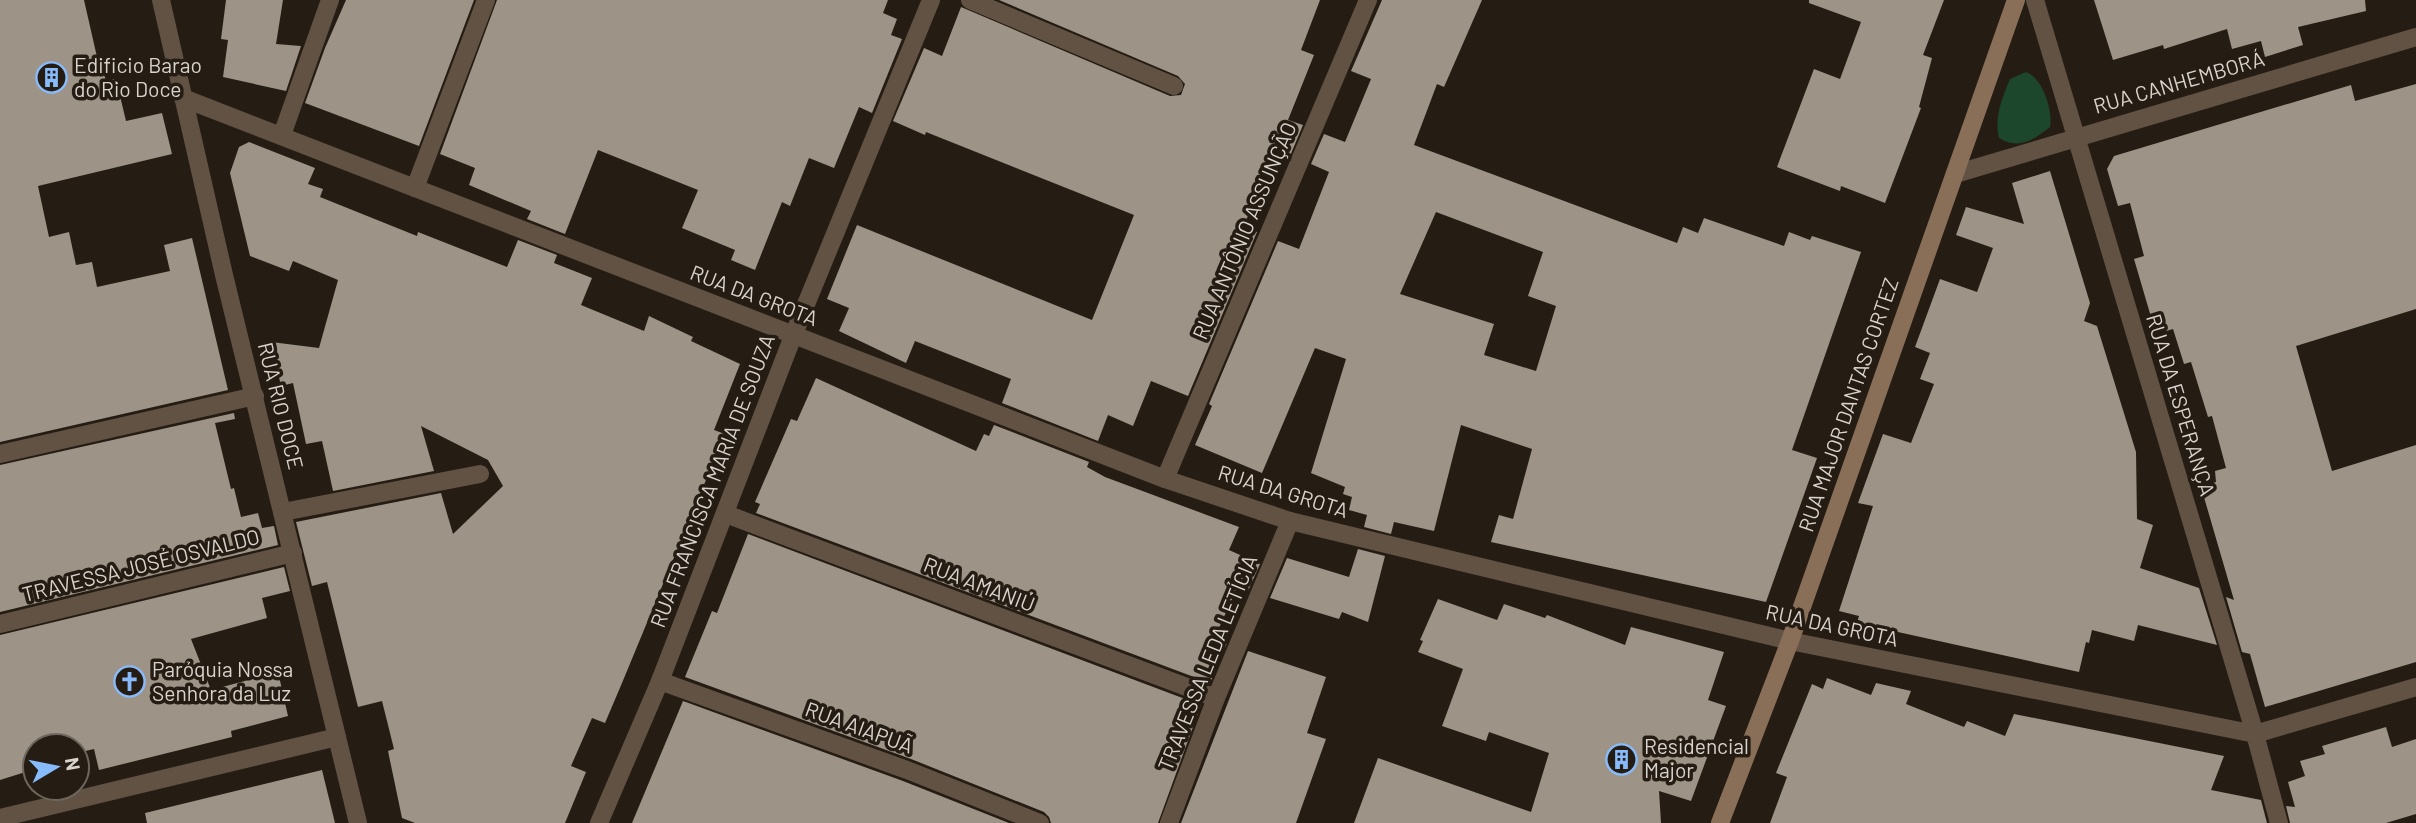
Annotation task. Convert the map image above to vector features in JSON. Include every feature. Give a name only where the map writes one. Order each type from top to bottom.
[{"type":"street","name":"RUA RIO DOCE","points":[[160,0],[358,823]]},
{"type":"street","points":[[282,135],[330,0]]},
{"type":"street","points":[[415,188],[486,0]]},
{"type":"street","name":"RUA FRANCISCA MARIA DE SOUZA","points":[[599,823],[660,681],[793,336],[931,0]]},
{"type":"street","points":[[970,0],[1174,86]]},
{"type":"street","name":"RUA ANTÔNIO ASSUNÇÃO","points":[[1165,479],[1368,0]]},
{"type":"street","name":"RUA MAJOR DANTAS CORTEZ","points":[[1720,823],[1790,642],[2017,0]]},
{"type":"street","name":"RUA DA ESPERANÇA","points":[[2035,0],[2255,734],[2279,823]]},
{"type":"street","name":"RUA CANHEMBORÁ","points":[[1955,174],[2416,37]]},
{"type":"street","name":"RUA DA GROTA","points":[[183,98],[1165,479],[1290,521],[1790,642],[2255,734],[2416,687]]},
{"type":"street","points":[[0,454],[254,396]]},
{"type":"street","points":[[283,512],[480,474]]},
{"type":"street","name":"RUA AMANIÚ","points":[[726,514],[1216,698]]},
{"type":"street","name":"TRAVESSA LEDA LETÍCIA","points":[[1169,823],[1216,698],[1290,521]]},
{"type":"street","name":"TRAVESSA JOSÉ OSVALDO","points":[[0,624],[293,553]]},
{"type":"street","name":"RUA AIAPUÃ","points":[[660,681],[907,770],[1040,823]]},
{"type":"street","points":[[0,818],[337,737]]},
{"type":"green space","points":[[2026,72],[2037,81],[2046,96],[2050,127],[2026,142],[2006,142],[1999,138],[1998,131],[2002,101],[2010,79]]},
{"type":"building","points":[[0,0],[84,0],[97,57],[100,58],[106,81],[116,79],[126,121],[162,113],[172,154],[38,186],[49,237],[69,232],[76,265],[92,262],[97,287],[170,271],[164,245],[192,238],[228,390],[0,442]]},
{"type":"building","points":[[226,0],[283,0],[276,44],[301,46],[286,91],[223,77],[228,40],[221,39]]},
{"type":"building","points":[[346,0],[474,0],[419,146],[305,103]]},
{"type":"building","points":[[497,0],[888,0],[883,13],[897,19],[891,35],[902,39],[872,113],[859,107],[834,168],[809,158],[790,206],[782,202],[755,270],[731,260],[735,250],[682,228],[698,190],[598,150],[565,234],[527,219],[531,211],[469,185],[475,168],[440,154]]},
{"type":"building","points":[[999,0],[1320,0],[1301,50],[1314,55],[1288,120],[1303,125],[1290,156],[1276,150],[1249,213],[1244,226],[1257,232],[1188,396],[1151,381],[1133,426],[1108,415],[1098,441],[1002,403],[1011,379],[915,341],[906,363],[839,331],[849,308],[827,299],[857,225],[1092,320],[1134,215],[893,121],[924,48],[942,56],[961,7],[1170,96],[1181,95],[1185,84],[1178,76]]},
{"type":"building","points":[[1382,0],[1482,0],[1444,87],[1437,84],[1414,145],[1677,243],[1683,227],[1698,233],[1704,218],[1784,246],[1789,232],[1810,240],[1812,236],[1861,252],[1792,450],[1817,458],[1766,602],[1491,542],[1499,515],[1513,519],[1532,449],[1461,425],[1434,531],[1394,522],[1391,534],[1364,527],[1367,515],[1349,510],[1352,497],[1343,494],[1345,487],[1311,473],[1346,359],[1315,348],[1262,473],[1195,445],[1212,406],[1209,404],[1278,241],[1299,249],[1329,172],[1311,164],[1324,134],[1345,142],[1371,79],[1351,71]],"holes":[[[1436,212],[1543,252],[1528,296],[1556,306],[1536,371],[1484,355],[1494,324],[1400,294]]]},
{"type":"building","points":[[1809,0],[1944,0],[1923,55],[1932,58],[1919,107],[1921,108],[1885,203],[1841,186],[1840,191],[1777,167],[1814,69],[1840,79],[1861,22],[1809,3]]},
{"type":"building","points":[[2094,0],[2365,0],[2366,11],[2298,27],[2303,45],[2265,57],[2261,41],[2232,49],[2227,29],[2164,49],[2163,45],[2113,60]]},
{"type":"building","points":[[2416,84],[2416,309],[2296,346],[2332,471],[2416,445],[2416,662],[2265,707],[2250,654],[2242,652],[2226,597],[2234,600],[2201,487],[2216,482],[2215,471],[2226,468],[2212,416],[2208,417],[2191,362],[2184,364],[2173,329],[2156,334],[2134,259],[2144,256],[2130,203],[2118,206],[2107,169],[2114,156],[2351,85],[2355,101]]},
{"type":"building","points":[[249,142],[315,168],[308,184],[323,189],[320,197],[417,236],[418,232],[507,267],[518,240],[557,255],[554,263],[592,278],[581,305],[644,331],[649,316],[693,337],[691,341],[740,364],[714,430],[725,434],[622,683],[605,723],[592,718],[571,766],[586,772],[565,823],[415,823],[402,818],[388,751],[394,749],[382,701],[358,707],[327,582],[312,586],[296,522],[441,493],[453,534],[503,486],[488,460],[421,426],[434,471],[333,491],[322,441],[306,444],[293,383],[281,386],[271,342],[319,348],[338,280],[293,261],[289,271],[250,256],[230,173],[239,147]]},
{"type":"building","points":[[2050,171],[2090,303],[2084,321],[2097,326],[2136,452],[2137,519],[2153,525],[2140,568],[2199,588],[2217,645],[2138,625],[2134,641],[2092,630],[2089,643],[2086,642],[2079,672],[1857,623],[1859,616],[1839,611],[1873,506],[1858,503],[1883,434],[1911,443],[1934,384],[1920,379],[1930,353],[1915,347],[1940,279],[1977,292],[1993,248],[1956,235],[1966,207],[2024,224],[2012,183]]},
{"type":"building","points":[[816,378],[976,451],[984,434],[989,436],[994,425],[1089,462],[1087,467],[1105,477],[1239,527],[1229,550],[1260,564],[1248,591],[1237,588],[1214,639],[1227,643],[1210,683],[756,513],[760,504],[755,502],[791,419],[797,421]]},
{"type":"building","points":[[234,413],[235,419],[215,423],[231,489],[234,488],[241,517],[258,513],[262,528],[274,526],[278,545],[0,612],[0,465]]},
{"type":"building","points":[[748,534],[1201,705],[1158,823],[1051,823],[1044,812],[911,759],[685,677],[712,611],[717,613]]},
{"type":"building","points":[[1358,549],[1385,556],[1368,622],[1342,612],[1339,619],[1270,598],[1287,558],[1349,577]]},
{"type":"building","points":[[284,567],[290,591],[262,598],[267,618],[191,639],[211,690],[278,672],[288,716],[231,731],[232,737],[99,770],[94,749],[91,750],[91,732],[21,732],[21,773],[0,780],[0,635]]},
{"type":"building","points":[[1438,599],[1497,620],[1504,604],[1545,618],[1547,615],[1625,645],[1631,627],[1724,652],[1708,700],[1726,706],[1691,801],[1659,791],[1661,823],[1354,823],[1378,758],[1531,812],[1549,753],[1489,732],[1486,741],[1442,726],[1463,669],[1418,652],[1423,641],[1420,640]]},
{"type":"building","points":[[1248,651],[1326,677],[1307,733],[1326,739],[1296,823],[1181,823]]},
{"type":"building","points":[[1827,678],[1871,695],[1876,683],[1911,691],[1906,704],[1964,727],[1967,721],[2005,736],[2014,714],[2224,756],[2211,790],[2261,800],[2267,823],[1770,823],[1787,777],[1776,773],[1812,684],[1823,689]]},
{"type":"building","points":[[683,701],[903,781],[1009,823],[632,823]]},
{"type":"building","points":[[2386,727],[2392,747],[2416,739],[2416,814],[2386,823],[2290,823],[2286,806],[2295,807],[2288,782],[2305,776],[2300,761],[2325,754],[2322,746]]},
{"type":"building","points":[[322,770],[335,823],[147,823],[145,813]]},
{"type":"place","name":"Edificio Barao do Rio Doce","points":[[51,78]]},
{"type":"place","name":"Paróquia Nossa Senhora da Luz","points":[[129,682]]},
{"type":"place","name":"Residencial Major","points":[[1621,759]]}]
